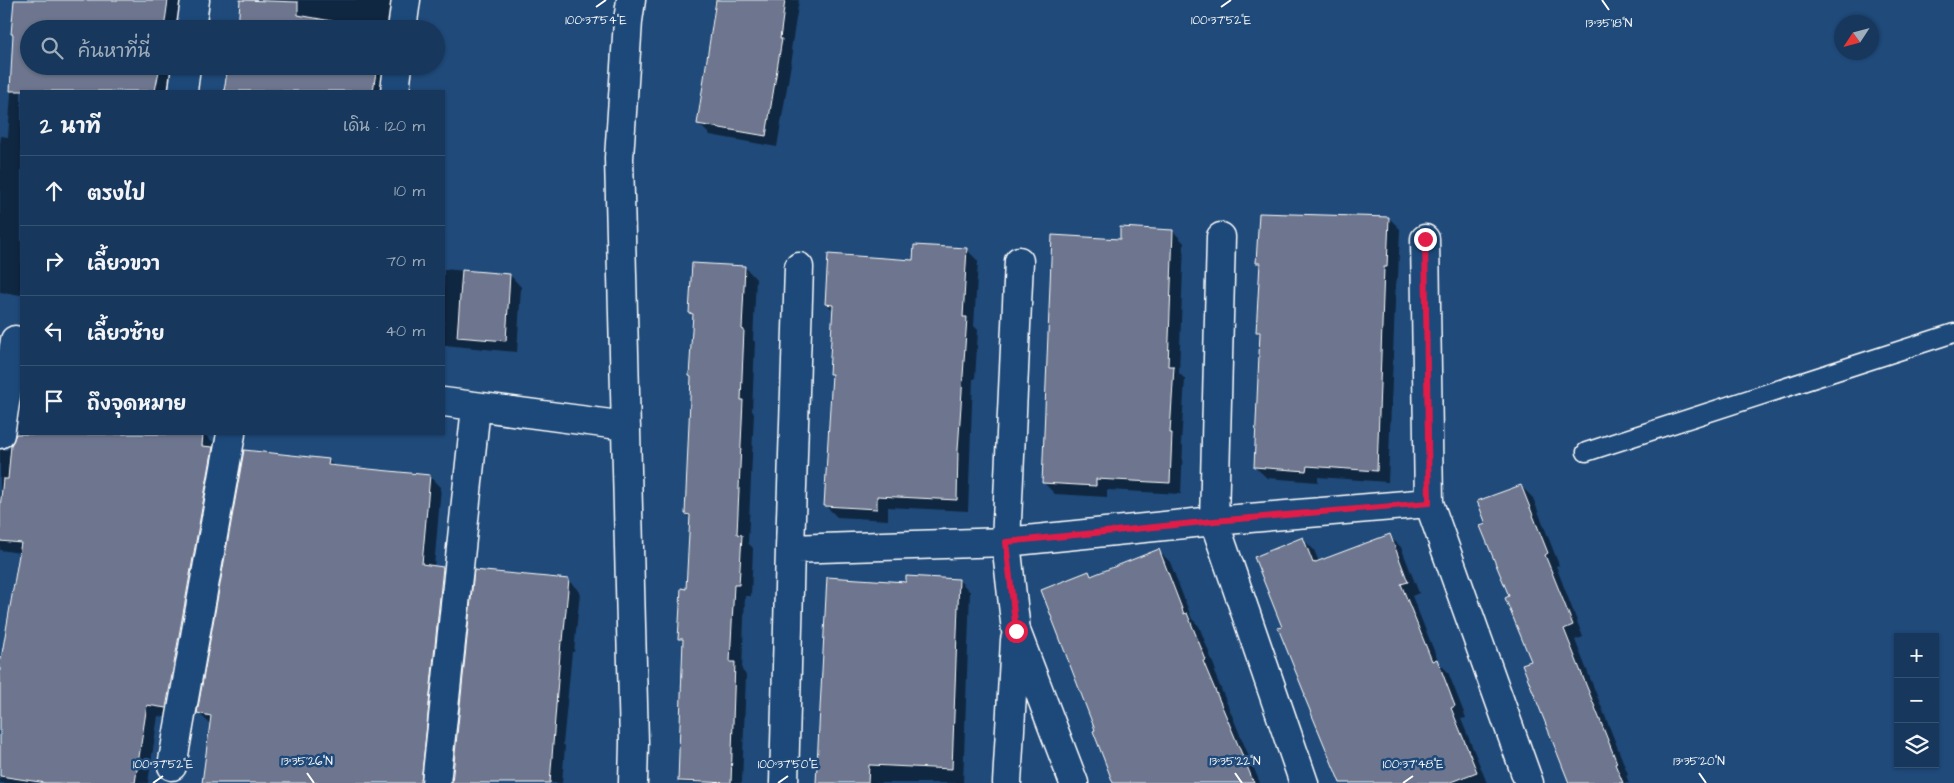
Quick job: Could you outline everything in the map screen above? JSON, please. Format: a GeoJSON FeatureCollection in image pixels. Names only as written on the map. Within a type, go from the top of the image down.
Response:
{"type":"FeatureCollection","features":[{"type":"Feature","properties":{"kind":"street"},"geometry":{"type":"LineString","coordinates":[[192,20],[195,0]]}},
{"type":"Feature","properties":{"kind":"street"},"geometry":{"type":"LineString","coordinates":[[403,20],[406,0]]}},
{"type":"Feature","properties":{"kind":"street"},"geometry":{"type":"LineString","coordinates":[[631,0],[619,158],[634,742],[633,783]]}},
{"type":"Feature","properties":{"kind":"street"},"geometry":{"type":"LineString","coordinates":[[183,90],[185,75]]}},
{"type":"Feature","properties":{"kind":"street"},"geometry":{"type":"LineString","coordinates":[[395,90],[397,75]]}},
{"type":"Feature","properties":{"kind":"street"},"geometry":{"type":"LineString","coordinates":[[1221,237],[1214,521],[1304,783]]}},
{"type":"Feature","properties":{"kind":"street"},"geometry":{"type":"LineString","coordinates":[[1425,239],[1429,503],[1529,783]]}},
{"type":"Feature","properties":{"kind":"street"},"geometry":{"type":"LineString","coordinates":[[1007,783],[1016,631],[1006,542],[1019,261]]}},
{"type":"Feature","properties":{"kind":"street"},"geometry":{"type":"LineString","coordinates":[[784,783],[799,267]]}},
{"type":"Feature","properties":{"kind":"street"},"geometry":{"type":"LineString","coordinates":[[0,434],[12,339]]}},
{"type":"Feature","properties":{"kind":"street"},"geometry":{"type":"LineString","coordinates":[[445,402],[626,426]]}},
{"type":"Feature","properties":{"kind":"street"},"geometry":{"type":"LineString","coordinates":[[436,783],[476,407]]}},
{"type":"Feature","properties":{"kind":"street"},"geometry":{"type":"LineString","coordinates":[[172,766],[231,435]]}},
{"type":"Feature","properties":{"kind":"street"},"geometry":{"type":"LineString","coordinates":[[790,549],[1006,542],[1214,521],[1429,503]]}},
{"type":"Feature","properties":{"kind":"street"},"geometry":{"type":"LineString","coordinates":[[1016,631],[1074,783]]}},
{"type":"Feature","properties":{"kind":"lane"},"geometry":{"type":"LineString","coordinates":[[1586,452],[1954,333]]}},
{"type":"Feature","properties":{"kind":"building"},"geometry":{"type":"Polygon","coordinates":[[[14,0],[168,0],[165,20],[20,20],[20,75],[158,75],[155,90],[10,91],[13,34],[11,34],[14,0]]]}},
{"type":"Feature","properties":{"kind":"building"},"geometry":{"type":"Polygon","coordinates":[[[240,0],[298,2],[298,15],[326,20],[239,20],[240,0]]]}},
{"type":"Feature","properties":{"kind":"building"},"geometry":{"type":"Polygon","coordinates":[[[716,0],[785,0],[780,39],[782,39],[766,136],[697,124],[716,0]]]}},
{"type":"Feature","properties":{"kind":"building"},"geometry":{"type":"Polygon","coordinates":[[[227,75],[376,75],[373,90],[224,90],[227,75]]]}},
{"type":"Feature","properties":{"kind":"building"},"geometry":{"type":"Polygon","coordinates":[[[1259,213],[1389,217],[1387,267],[1384,267],[1377,471],[1307,466],[1306,471],[1254,467],[1260,332],[1256,332],[1260,263],[1256,263],[1259,213]]]}},
{"type":"Feature","properties":{"kind":"building"},"geometry":{"type":"Polygon","coordinates":[[[1120,227],[1173,230],[1168,366],[1174,366],[1170,433],[1172,433],[1170,483],[1096,479],[1096,486],[1042,483],[1052,235],[1120,239],[1120,227]]]}},
{"type":"Feature","properties":{"kind":"building"},"geometry":{"type":"Polygon","coordinates":[[[914,245],[967,248],[963,317],[967,317],[958,450],[957,500],[877,496],[877,509],[824,506],[832,374],[829,374],[833,305],[825,304],[828,254],[913,260],[914,245]]]}},
{"type":"Feature","properties":{"kind":"building"},"geometry":{"type":"Polygon","coordinates":[[[692,263],[745,266],[742,329],[744,330],[741,400],[743,400],[737,534],[742,535],[739,585],[734,585],[730,662],[735,662],[731,783],[678,781],[683,639],[678,639],[681,588],[686,589],[690,515],[685,514],[691,377],[689,376],[693,314],[689,313],[692,263]]]}},
{"type":"Feature","properties":{"kind":"building"},"geometry":{"type":"Polygon","coordinates":[[[462,270],[510,274],[506,341],[457,337],[462,270]]]}},
{"type":"Feature","properties":{"kind":"building"},"geometry":{"type":"Polygon","coordinates":[[[16,434],[203,435],[202,446],[213,447],[166,708],[147,705],[135,783],[46,783],[0,776],[0,665],[21,543],[0,541],[0,508],[3,479],[8,479],[11,445],[16,434]]]}},
{"type":"Feature","properties":{"kind":"building"},"geometry":{"type":"Polygon","coordinates":[[[244,450],[329,459],[328,465],[430,475],[422,564],[443,567],[421,783],[202,783],[211,716],[197,713],[244,450]]]}},
{"type":"Feature","properties":{"kind":"building"},"geometry":{"type":"Polygon","coordinates":[[[1521,485],[1548,553],[1545,555],[1573,625],[1564,629],[1617,763],[1615,764],[1623,783],[1569,783],[1522,664],[1531,661],[1505,598],[1509,596],[1480,526],[1486,524],[1477,501],[1521,485]]]}},
{"type":"Feature","properties":{"kind":"building"},"geometry":{"type":"Polygon","coordinates":[[[1390,534],[1408,582],[1401,584],[1432,661],[1437,659],[1455,706],[1451,708],[1477,772],[1448,783],[1340,783],[1278,628],[1282,627],[1254,557],[1303,537],[1313,563],[1390,534]]]}},
{"type":"Feature","properties":{"kind":"building"},"geometry":{"type":"Polygon","coordinates":[[[1159,549],[1184,614],[1187,613],[1206,660],[1203,661],[1254,783],[1113,783],[1093,731],[1095,730],[1041,590],[1089,571],[1091,576],[1159,549]]]}},
{"type":"Feature","properties":{"kind":"building"},"geometry":{"type":"Polygon","coordinates":[[[474,570],[569,579],[563,641],[561,641],[550,783],[452,783],[474,570]]]}},
{"type":"Feature","properties":{"kind":"building"},"geometry":{"type":"Polygon","coordinates":[[[906,576],[959,579],[952,769],[869,765],[868,783],[816,783],[827,577],[906,582],[906,576]]]}},
{"type":"Feature","properties":{"kind":"route"},"geometry":{"type":"LineString","coordinates":[[1016,631],[1006,542],[1214,521],[1429,503],[1425,239]]}}]}
